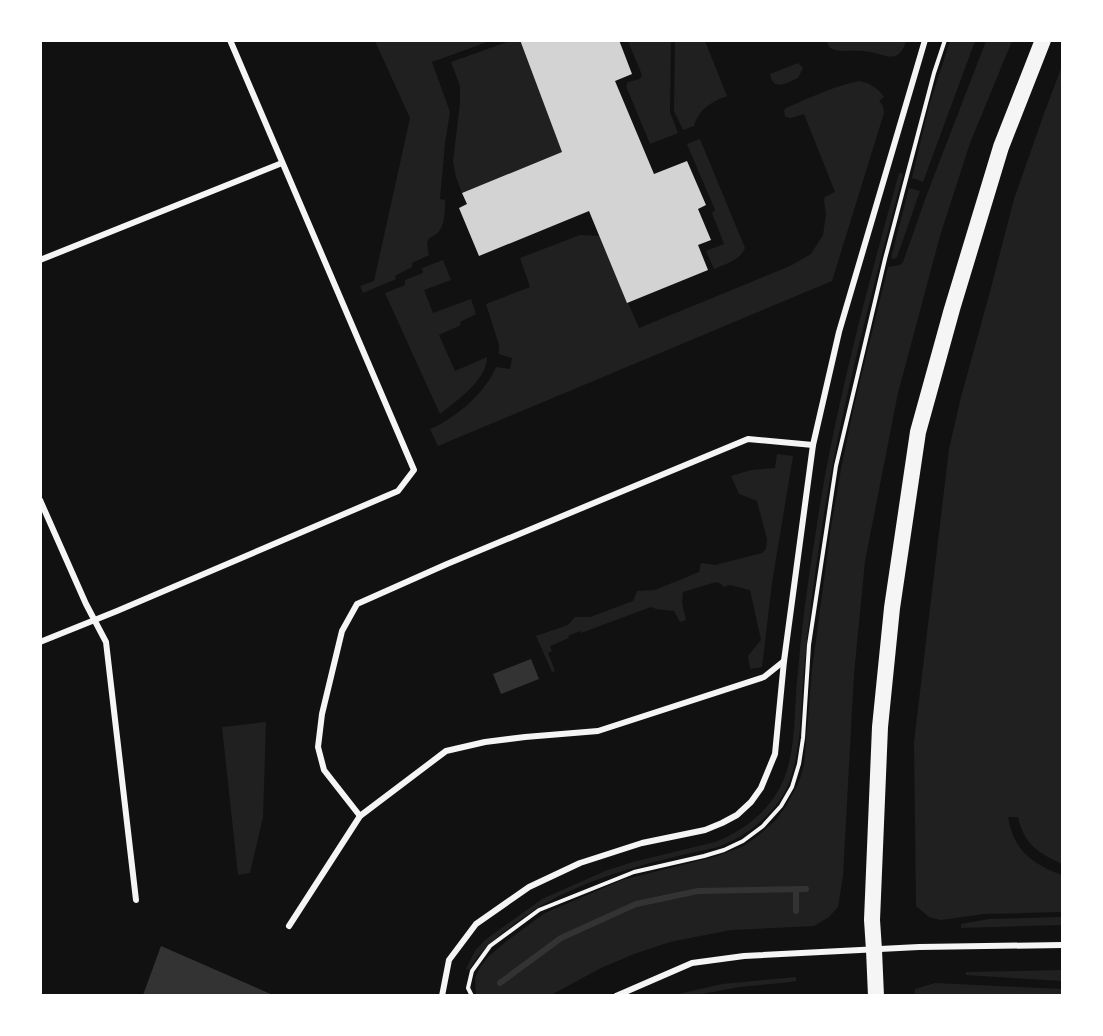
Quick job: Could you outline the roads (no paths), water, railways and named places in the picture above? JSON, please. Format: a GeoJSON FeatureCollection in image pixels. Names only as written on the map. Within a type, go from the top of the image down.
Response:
{"type":"FeatureCollection","features":[{"type":"Feature","properties":{"kind":"highway"},"geometry":{"type":"LineString","coordinates":[[876,996],[872,920],[880,727],[892,609],[918,432],[1001,147],[1043,40]]}},
{"type":"Feature","properties":{"kind":"street"},"geometry":{"type":"LineString","coordinates":[[40,642],[398,490],[414,470],[230,40]]}},
{"type":"Feature","properties":{"kind":"street"},"geometry":{"type":"LineString","coordinates":[[442,996],[449,960],[476,924],[529,887],[580,863],[642,843],[705,830],[722,823],[737,815],[751,802],[761,788],[775,754],[784,661],[813,445],[839,333],[925,40]]}},
{"type":"Feature","properties":{"kind":"street"},"geometry":{"type":"LineString","coordinates":[[40,260],[282,163]]}},
{"type":"Feature","properties":{"kind":"street"},"geometry":{"type":"LineString","coordinates":[[360,816],[324,770],[318,747],[322,714],[342,631],[357,604],[447,564],[748,439],[813,445]]}},
{"type":"Feature","properties":{"kind":"street"},"geometry":{"type":"LineString","coordinates":[[40,500],[106,642],[136,900]]}},
{"type":"Feature","properties":{"kind":"street"},"geometry":{"type":"LineString","coordinates":[[289,926],[360,816],[446,751],[515,738],[598,731],[764,676],[784,661]]}},
{"type":"Feature","properties":{"kind":"street"},"geometry":{"type":"LineString","coordinates":[[616,996],[692,963],[744,956],[919,946],[1062,945]]}},
{"type":"Feature","properties":{"kind":"waterway"},"geometry":{"type":"LineString","coordinates":[[500,983],[561,938],[636,904],[698,891],[806,889]]}},
{"type":"Feature","properties":{"kind":"waterway"},"geometry":{"type":"LineString","coordinates":[[796,890],[796,911]]}}]}
